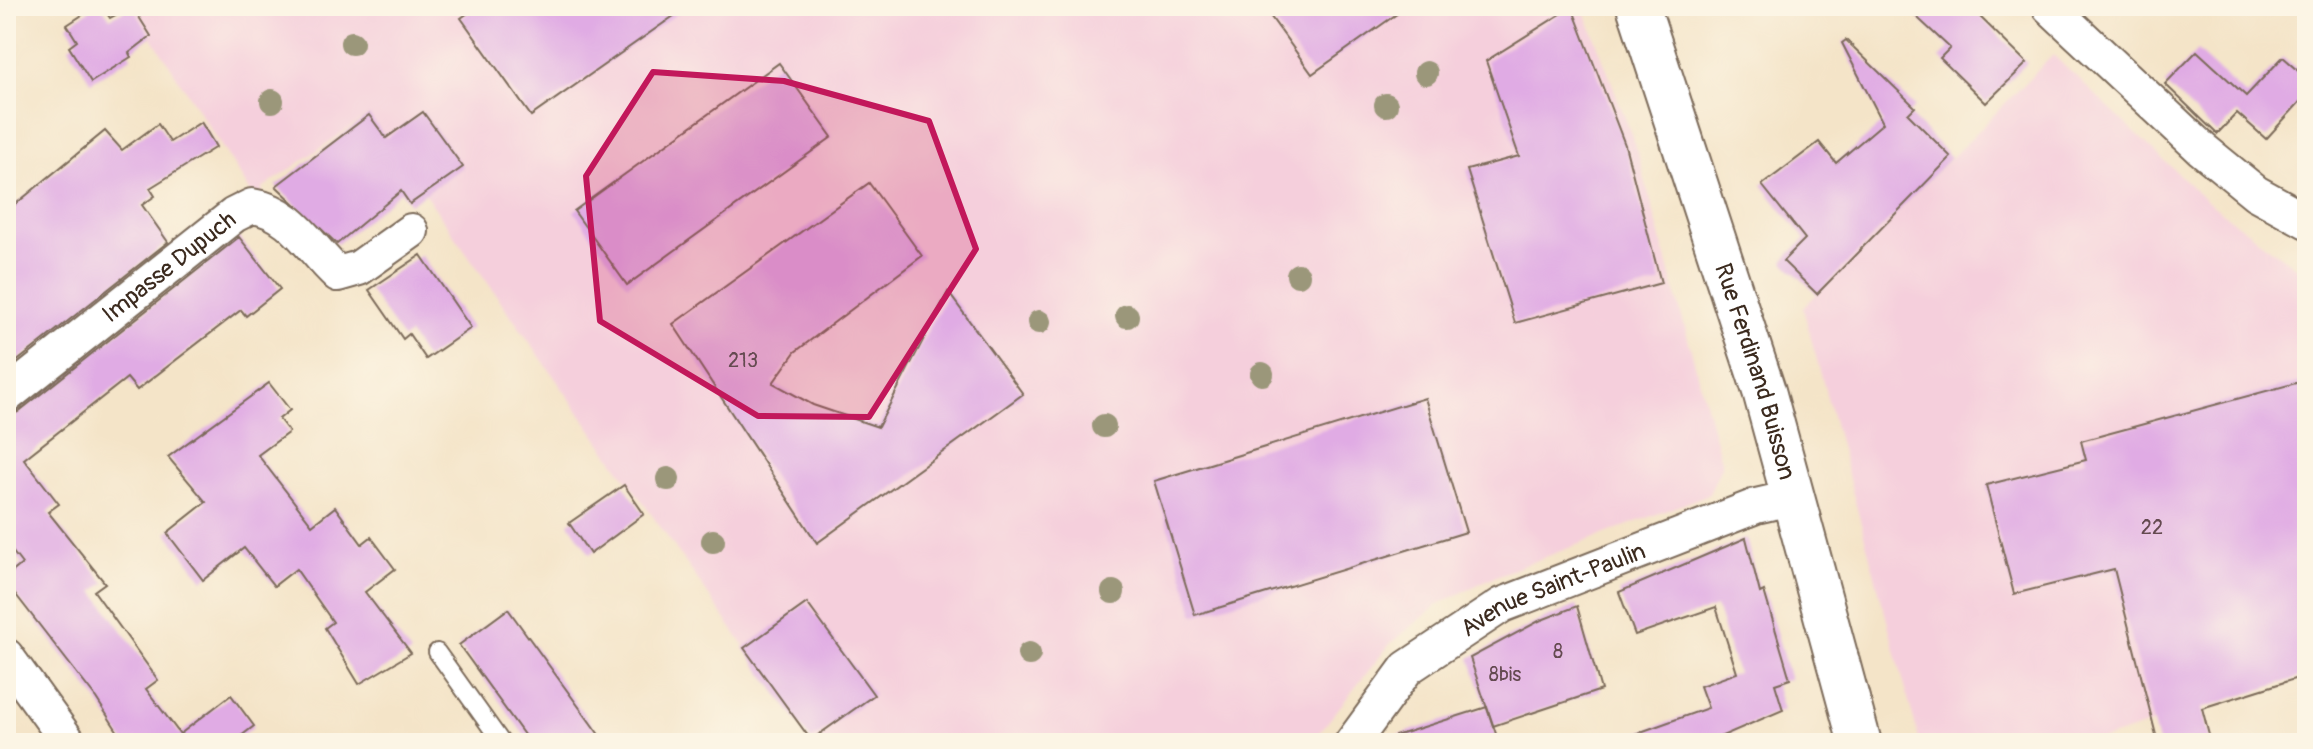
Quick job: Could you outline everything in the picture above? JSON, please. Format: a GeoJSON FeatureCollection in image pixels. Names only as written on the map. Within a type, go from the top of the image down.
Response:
{"type":"FeatureCollection","features":[{"type":"Feature","properties":{"kind":"street","name":"Rue Ferdinand Buisson"},"geometry":{"type":"LineString","coordinates":[[1638,6],[1795,497],[1860,743]]}},
{"type":"Feature","properties":{"kind":"street"},"geometry":{"type":"LineString","coordinates":[[2049,6],[2202,149],[2256,193],[2307,221]]}},
{"type":"Feature","properties":{"kind":"street","name":"Impasse Dupuch"},"geometry":{"type":"LineString","coordinates":[[6,396],[234,215],[252,206],[280,214],[291,221],[338,274],[359,268],[411,231]]}},
{"type":"Feature","properties":{"kind":"street","name":"Avenue Saint-Paulin"},"geometry":{"type":"LineString","coordinates":[[1352,743],[1407,668],[1502,605],[1756,506],[1795,497]]}},
{"type":"Feature","properties":{"kind":"street"},"geometry":{"type":"LineString","coordinates":[[6,656],[69,743]]}},
{"type":"Feature","properties":{"kind":"lane"},"geometry":{"type":"LineString","coordinates":[[437,652],[502,743]]}},
{"type":"Feature","properties":{"kind":"highlighted area"},"geometry":{"type":"Polygon","coordinates":[[[653,72],[784,81],[929,121],[976,249],[869,417],[758,416],[600,321],[586,176],[653,72]]]}},
{"type":"Feature","properties":{"kind":"shaded area"},"geometry":{"type":"Polygon","coordinates":[[[132,6],[1583,6],[1636,147],[1722,464],[1709,494],[1491,578],[1439,604],[1390,644],[1311,743],[813,743],[425,194],[463,167],[423,112],[386,138],[368,115],[262,189],[263,193],[255,199],[132,6]]]}},
{"type":"Feature","properties":{"kind":"shaded area"},"geometry":{"type":"Polygon","coordinates":[[[2053,55],[2208,202],[2307,276],[2307,675],[2091,743],[1920,743],[1803,308],[2053,55]]]}},
{"type":"Feature","properties":{"kind":"building"},"geometry":{"type":"Polygon","coordinates":[[[96,6],[102,6],[110,18],[132,6],[151,36],[129,53],[131,57],[91,82],[69,47],[77,41],[67,25],[96,6]]]}},
{"type":"Feature","properties":{"kind":"building"},"geometry":{"type":"Polygon","coordinates":[[[478,6],[688,6],[531,116],[461,18],[478,6]]]}},
{"type":"Feature","properties":{"kind":"building"},"geometry":{"type":"Polygon","coordinates":[[[1263,6],[1408,6],[1312,74],[1263,6]]]}},
{"type":"Feature","properties":{"kind":"building"},"geometry":{"type":"Polygon","coordinates":[[[1905,6],[1969,6],[2027,63],[1986,103],[1940,58],[1950,48],[1905,6]]]}},
{"type":"Feature","properties":{"kind":"building"},"geometry":{"type":"Polygon","coordinates":[[[1572,7],[1625,145],[1661,283],[1515,323],[1467,170],[1519,156],[1486,61],[1572,7]]]}},
{"type":"Feature","properties":{"kind":"building"},"geometry":{"type":"Polygon","coordinates":[[[1846,40],[1915,107],[1908,114],[1951,157],[1817,294],[1783,261],[1805,239],[1762,185],[1819,142],[1836,163],[1883,123],[1842,43],[1846,40]]]}},
{"type":"Feature","properties":{"kind":"building"},"geometry":{"type":"Polygon","coordinates":[[[2197,51],[2246,96],[2283,57],[2307,78],[2307,94],[2266,139],[2237,113],[2217,134],[2165,84],[2197,51]]]}},
{"type":"Feature","properties":{"kind":"building"},"geometry":{"type":"Polygon","coordinates":[[[779,63],[832,137],[627,285],[574,211],[779,63]]]}},
{"type":"Feature","properties":{"kind":"building"},"geometry":{"type":"Polygon","coordinates":[[[423,112],[463,167],[410,204],[401,191],[337,244],[276,186],[369,115],[386,138],[423,112]]]}},
{"type":"Feature","properties":{"kind":"building"},"geometry":{"type":"Polygon","coordinates":[[[201,122],[216,147],[150,188],[155,196],[142,205],[168,242],[6,370],[6,212],[105,131],[122,150],[158,124],[170,142],[201,122]]]}},
{"type":"Feature","properties":{"kind":"building"},"geometry":{"type":"Polygon","coordinates":[[[869,183],[922,256],[795,352],[773,383],[813,405],[878,427],[948,292],[1023,394],[817,543],[673,324],[869,183]]]}},
{"type":"Feature","properties":{"kind":"building"},"geometry":{"type":"Polygon","coordinates":[[[239,237],[280,289],[246,316],[241,310],[137,390],[127,378],[24,459],[59,504],[48,512],[105,583],[94,591],[158,680],[146,689],[180,734],[231,695],[254,726],[232,743],[125,743],[96,698],[6,582],[6,577],[22,564],[6,543],[6,416],[18,412],[239,237]]]}},
{"type":"Feature","properties":{"kind":"building"},"geometry":{"type":"Polygon","coordinates":[[[421,255],[471,328],[426,359],[409,334],[403,339],[369,290],[421,255]]]}},
{"type":"Feature","properties":{"kind":"building"},"geometry":{"type":"Polygon","coordinates":[[[2307,380],[2307,675],[2202,708],[2211,743],[2158,743],[2114,569],[2014,594],[1986,485],[2086,460],[2081,441],[2307,380]]]}},
{"type":"Feature","properties":{"kind":"building"},"geometry":{"type":"Polygon","coordinates":[[[269,383],[290,410],[279,419],[289,432],[258,455],[312,525],[335,507],[362,544],[371,537],[395,569],[365,592],[411,653],[359,684],[325,628],[333,622],[296,569],[274,586],[244,548],[203,580],[167,533],[206,502],[168,457],[269,383]]]}},
{"type":"Feature","properties":{"kind":"building"},"geometry":{"type":"Polygon","coordinates":[[[1425,398],[1466,532],[1195,615],[1154,481],[1425,398]]]}},
{"type":"Feature","properties":{"kind":"building"},"geometry":{"type":"Polygon","coordinates":[[[624,485],[644,514],[590,554],[569,523],[624,485]]]}},
{"type":"Feature","properties":{"kind":"building"},"geometry":{"type":"Polygon","coordinates":[[[1746,538],[1760,593],[1764,591],[1790,679],[1775,684],[1783,710],[1706,743],[1622,743],[1621,739],[1708,708],[1700,686],[1737,673],[1716,607],[1635,635],[1619,592],[1746,538]]]}},
{"type":"Feature","properties":{"kind":"building"},"geometry":{"type":"Polygon","coordinates":[[[807,603],[874,695],[811,740],[744,648],[807,603]]]}},
{"type":"Feature","properties":{"kind":"building"},"geometry":{"type":"Polygon","coordinates":[[[1577,606],[1601,690],[1493,726],[1470,658],[1539,621],[1577,606]]]}},
{"type":"Feature","properties":{"kind":"building"},"geometry":{"type":"Polygon","coordinates":[[[508,609],[605,743],[530,743],[459,645],[508,609]]]}},
{"type":"Feature","properties":{"kind":"building"},"geometry":{"type":"Polygon","coordinates":[[[1487,707],[1499,743],[1396,743],[1395,736],[1487,707]]]}}]}
